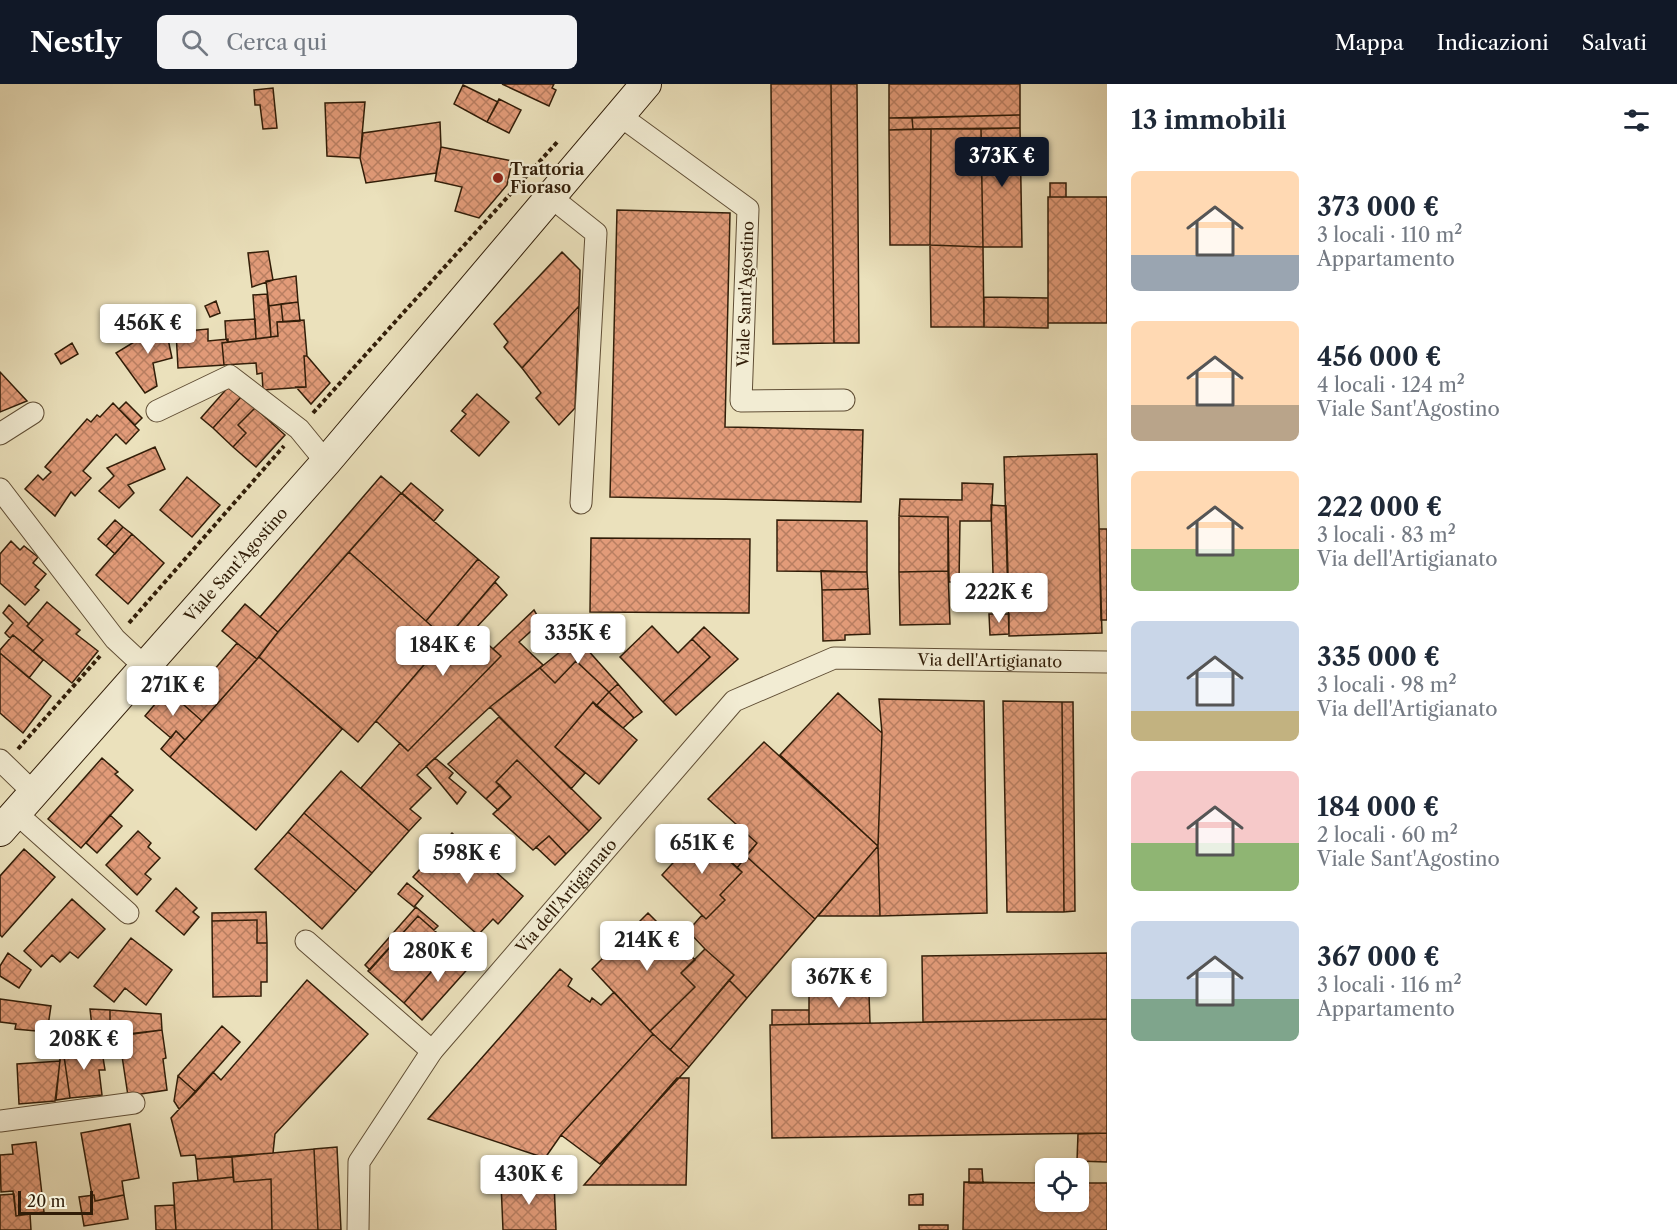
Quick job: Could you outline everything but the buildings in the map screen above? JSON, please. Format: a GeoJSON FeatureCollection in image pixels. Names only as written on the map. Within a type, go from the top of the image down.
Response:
{"type":"FeatureCollection","features":[{"type":"Feature","properties":{"kind":"main road","name":"Viale Sant'Agostino"},"geometry":{"type":"LineString","coordinates":[[16,812],[326,462],[552,198],[646,84]]}},
{"type":"Feature","properties":{"kind":"street","name":"Viale Sant'Agostino"},"geometry":{"type":"LineString","coordinates":[[619,115],[748,209],[741,401],[844,400]]}},
{"type":"Feature","properties":{"kind":"street"},"geometry":{"type":"LineString","coordinates":[[552,198],[596,233],[581,503]]}},
{"type":"Feature","properties":{"kind":"street"},"geometry":{"type":"LineString","coordinates":[[157,411],[230,376],[298,429],[326,462]]}},
{"type":"Feature","properties":{"kind":"street"},"geometry":{"type":"LineString","coordinates":[[0,434],[33,413]]}},
{"type":"Feature","properties":{"kind":"street"},"geometry":{"type":"LineString","coordinates":[[0,489],[115,639],[145,667]]}},
{"type":"Feature","properties":{"kind":"street","name":"Via dell'Artigianato"},"geometry":{"type":"LineString","coordinates":[[358,1230],[359,1162],[432,1051],[734,701],[834,658],[1107,662]]}},
{"type":"Feature","properties":{"kind":"street"},"geometry":{"type":"LineString","coordinates":[[0,760],[16,812],[129,913]]}},
{"type":"Feature","properties":{"kind":"street"},"geometry":{"type":"LineString","coordinates":[[306,941],[432,1051]]}},
{"type":"Feature","properties":{"kind":"street"},"geometry":{"type":"LineString","coordinates":[[0,1121],[134,1103]]}},
{"type":"Feature","properties":{"kind":"place","name":"Trattoria Fioraso"},"geometry":{"type":"Point","coordinates":[498,178]}}]}
